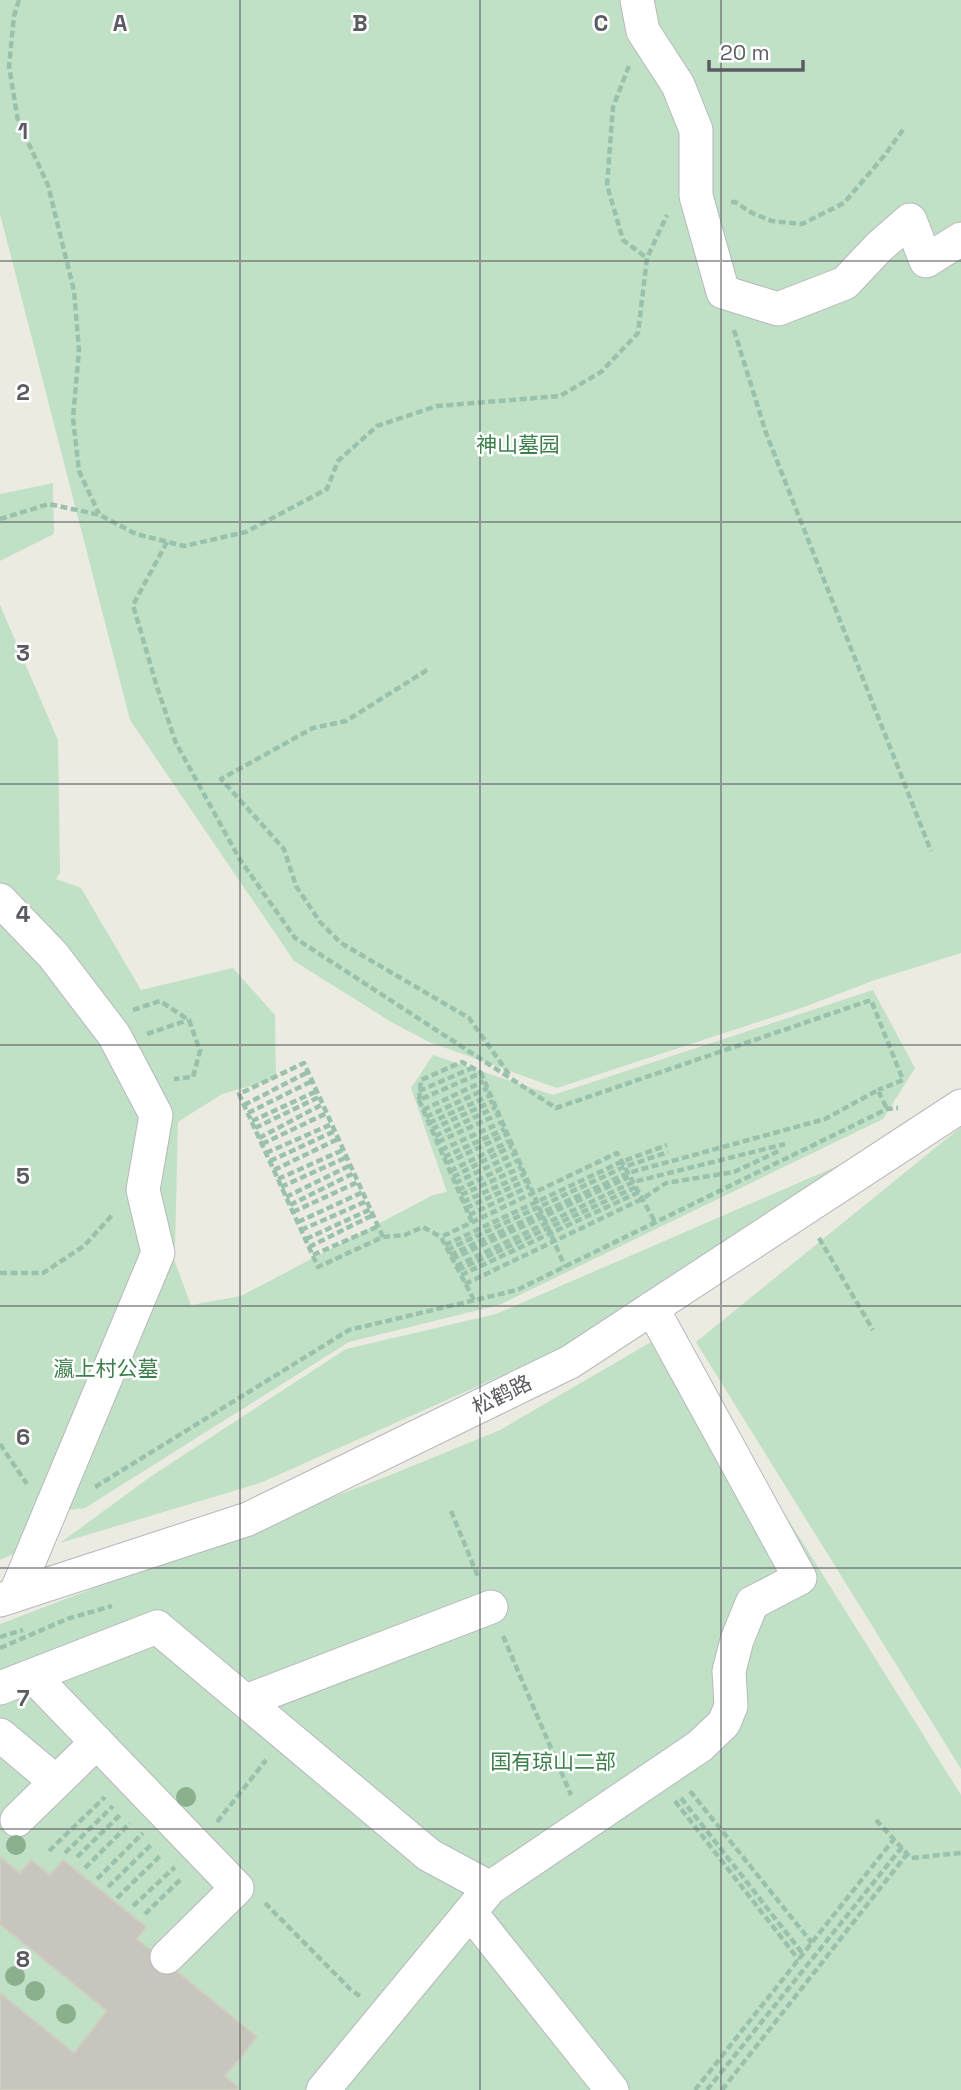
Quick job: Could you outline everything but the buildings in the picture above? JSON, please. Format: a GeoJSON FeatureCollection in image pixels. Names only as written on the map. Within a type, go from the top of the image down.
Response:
{"type":"FeatureCollection","features":[{"type":"Feature","properties":{"kind":"street"},"geometry":{"type":"LineString","coordinates":[[640,15],[678,85],[696,130],[682,204],[723,292],[778,309],[845,283],[879,247],[910,220],[926,261],[961,239]]}},
{"type":"Feature","properties":{"kind":"street"},"geometry":{"type":"LineString","coordinates":[[0,900],[54,955],[116,1040],[156,1115],[143,1191],[158,1253],[48,1516],[8,1597]]}},
{"type":"Feature","properties":{"kind":"street","name":"松鹤路"},"geometry":{"type":"LineString","coordinates":[[8,1597],[248,1519],[570,1362],[961,1107]]}},
{"type":"Feature","properties":{"kind":"street"},"geometry":{"type":"LineString","coordinates":[[323,2090],[480,1900],[583,1825],[700,1746],[724,1723],[731,1706],[729,1671],[737,1640],[752,1603],[800,1577],[652,1308]]}},
{"type":"Feature","properties":{"kind":"street"},"geometry":{"type":"LineString","coordinates":[[246,1701],[491,1607]]}},
{"type":"Feature","properties":{"kind":"street"},"geometry":{"type":"LineString","coordinates":[[0,1688],[157,1627],[480,1900],[612,2090]]}},
{"type":"Feature","properties":{"kind":"street"},"geometry":{"type":"LineString","coordinates":[[33,1676],[237,1888],[167,1957]]}},
{"type":"Feature","properties":{"kind":"street"},"geometry":{"type":"LineString","coordinates":[[0,1735],[56,1782]]}},
{"type":"Feature","properties":{"kind":"street"},"geometry":{"type":"LineString","coordinates":[[17,1820],[97,1742]]}},
{"type":"Feature","properties":{"kind":"path"},"geometry":{"type":"LineString","coordinates":[[19,0],[14,16],[9,65],[18,121],[48,185],[74,291],[79,350],[73,418],[79,471],[100,515]]}},
{"type":"Feature","properties":{"kind":"path"},"geometry":{"type":"LineString","coordinates":[[640,15],[613,107],[607,185],[623,240],[647,258]]}},
{"type":"Feature","properties":{"kind":"path"},"geometry":{"type":"LineString","coordinates":[[0,519],[49,504],[100,515],[136,534],[184,546],[246,532],[327,489],[338,461],[377,426],[437,405],[561,396],[601,372],[638,333],[647,258],[682,204],[735,202],[751,213],[772,221],[802,224],[844,203],[905,127]]}},
{"type":"Feature","properties":{"kind":"path"},"geometry":{"type":"LineString","coordinates":[[723,292],[766,433],[931,851]]}},
{"type":"Feature","properties":{"kind":"path"},"geometry":{"type":"LineString","coordinates":[[167,542],[133,605],[157,687],[176,743],[239,858],[295,938],[555,1108],[871,1000],[903,1080],[878,1090],[825,1119],[540,1210],[449,1252]]}},
{"type":"Feature","properties":{"kind":"path"},"geometry":{"type":"LineString","coordinates":[[427,670],[346,720],[313,728],[222,779],[284,849],[296,886],[320,922],[341,943],[469,1018],[514,1081]]}},
{"type":"Feature","properties":{"kind":"path"},"geometry":{"type":"LineString","coordinates":[[139,1083],[193,1077],[201,1051],[189,1020],[160,1001],[118,1015],[116,1040],[189,1020]]}},
{"type":"Feature","properties":{"kind":"path"},"geometry":{"type":"LineString","coordinates":[[472,1222],[419,1100],[421,1080],[462,1062],[481,1073],[565,1266]]}},
{"type":"Feature","properties":{"kind":"path"},"geometry":{"type":"LineString","coordinates":[[383,1237],[304,1063],[239,1094],[318,1267],[383,1237],[405,1236],[423,1227],[441,1237],[474,1300]]}},
{"type":"Feature","properties":{"kind":"path"},"geometry":{"type":"LineString","coordinates":[[419,1091],[472,1068]]}},
{"type":"Feature","properties":{"kind":"path"},"geometry":{"type":"LineString","coordinates":[[244,1105],[308,1072]]}},
{"type":"Feature","properties":{"kind":"path"},"geometry":{"type":"LineString","coordinates":[[419,1100],[481,1073]]}},
{"type":"Feature","properties":{"kind":"path"},"geometry":{"type":"LineString","coordinates":[[248,1113],[312,1081]]}},
{"type":"Feature","properties":{"kind":"path"},"geometry":{"type":"LineString","coordinates":[[423,1110],[484,1081]]}},
{"type":"Feature","properties":{"kind":"path"},"geometry":{"type":"LineString","coordinates":[[426,1116],[488,1088]]}},
{"type":"Feature","properties":{"kind":"path"},"geometry":{"type":"LineString","coordinates":[[878,1090],[887,1109]]}},
{"type":"Feature","properties":{"kind":"path"},"geometry":{"type":"LineString","coordinates":[[252,1121],[317,1091]]}},
{"type":"Feature","properties":{"kind":"path"},"geometry":{"type":"LineString","coordinates":[[255,1128],[319,1097]]}},
{"type":"Feature","properties":{"kind":"path"},"geometry":{"type":"LineString","coordinates":[[429,1123],[492,1098]]}},
{"type":"Feature","properties":{"kind":"path"},"geometry":{"type":"LineString","coordinates":[[432,1129],[492,1098]]}},
{"type":"Feature","properties":{"kind":"path"},"geometry":{"type":"LineString","coordinates":[[259,1138],[323,1104]]}},
{"type":"Feature","properties":{"kind":"path"},"geometry":{"type":"LineString","coordinates":[[435,1136],[496,1107]]}},
{"type":"Feature","properties":{"kind":"path"},"geometry":{"type":"LineString","coordinates":[[95,1487],[349,1330],[517,1290],[887,1109],[899,1108]]}},
{"type":"Feature","properties":{"kind":"path"},"geometry":{"type":"LineString","coordinates":[[262,1144],[327,1113]]}},
{"type":"Feature","properties":{"kind":"path"},"geometry":{"type":"LineString","coordinates":[[438,1142],[499,1114]]}},
{"type":"Feature","properties":{"kind":"path"},"geometry":{"type":"LineString","coordinates":[[441,1150],[502,1122]]}},
{"type":"Feature","properties":{"kind":"path"},"geometry":{"type":"LineString","coordinates":[[266,1153],[332,1124]]}},
{"type":"Feature","properties":{"kind":"path"},"geometry":{"type":"LineString","coordinates":[[270,1161],[335,1131]]}},
{"type":"Feature","properties":{"kind":"path"},"geometry":{"type":"LineString","coordinates":[[444,1157],[506,1131]]}},
{"type":"Feature","properties":{"kind":"path"},"geometry":{"type":"LineString","coordinates":[[447,1163],[506,1131]]}},
{"type":"Feature","properties":{"kind":"path"},"geometry":{"type":"LineString","coordinates":[[274,1170],[338,1139]]}},
{"type":"Feature","properties":{"kind":"path"},"geometry":{"type":"LineString","coordinates":[[450,1171],[511,1144]]}},
{"type":"Feature","properties":{"kind":"path"},"geometry":{"type":"LineString","coordinates":[[454,1180],[511,1144]]}},
{"type":"Feature","properties":{"kind":"path"},"geometry":{"type":"LineString","coordinates":[[458,1271],[548,1228],[633,1182],[785,1144]]}},
{"type":"Feature","properties":{"kind":"path"},"geometry":{"type":"LineString","coordinates":[[449,1252],[540,1210],[623,1164],[667,1145]]}},
{"type":"Feature","properties":{"kind":"path"},"geometry":{"type":"LineString","coordinates":[[278,1179],[343,1150]]}},
{"type":"Feature","properties":{"kind":"path"},"geometry":{"type":"LineString","coordinates":[[465,1283],[642,1199],[666,1183],[734,1172],[781,1150]]}},
{"type":"Feature","properties":{"kind":"path"},"geometry":{"type":"LineString","coordinates":[[623,1164],[668,1152]]}},
{"type":"Feature","properties":{"kind":"path"},"geometry":{"type":"LineString","coordinates":[[454,1180],[516,1153]]}},
{"type":"Feature","properties":{"kind":"path"},"geometry":{"type":"LineString","coordinates":[[441,1237],[617,1153],[655,1222]]}},
{"type":"Feature","properties":{"kind":"path"},"geometry":{"type":"LineString","coordinates":[[281,1186],[346,1157]]}},
{"type":"Feature","properties":{"kind":"path"},"geometry":{"type":"LineString","coordinates":[[459,1192],[519,1160]]}},
{"type":"Feature","properties":{"kind":"path"},"geometry":{"type":"LineString","coordinates":[[286,1197],[351,1165]]}},
{"type":"Feature","properties":{"kind":"path"},"geometry":{"type":"LineString","coordinates":[[459,1192],[522,1167]]}},
{"type":"Feature","properties":{"kind":"path"},"geometry":{"type":"LineString","coordinates":[[290,1205],[354,1173]]}},
{"type":"Feature","properties":{"kind":"path"},"geometry":{"type":"LineString","coordinates":[[464,1202],[526,1177]]}},
{"type":"Feature","properties":{"kind":"path"},"geometry":{"type":"LineString","coordinates":[[466,1208],[526,1177]]}},
{"type":"Feature","properties":{"kind":"path"},"geometry":{"type":"LineString","coordinates":[[293,1212],[358,1182]]}},
{"type":"Feature","properties":{"kind":"path"},"geometry":{"type":"LineString","coordinates":[[458,1271],[548,1228],[633,1182]]}},
{"type":"Feature","properties":{"kind":"path"},"geometry":{"type":"LineString","coordinates":[[469,1215],[530,1186]]}},
{"type":"Feature","properties":{"kind":"path"},"geometry":{"type":"LineString","coordinates":[[298,1222],[363,1192]]}},
{"type":"Feature","properties":{"kind":"path"},"geometry":{"type":"LineString","coordinates":[[301,1230],[367,1201]]}},
{"type":"Feature","properties":{"kind":"path"},"geometry":{"type":"LineString","coordinates":[[802,1210],[873,1330]]}},
{"type":"Feature","properties":{"kind":"path"},"geometry":{"type":"LineString","coordinates":[[0,1273],[43,1273],[84,1247],[116,1211]]}},
{"type":"Feature","properties":{"kind":"path"},"geometry":{"type":"LineString","coordinates":[[306,1239],[372,1212]]}},
{"type":"Feature","properties":{"kind":"path"},"geometry":{"type":"LineString","coordinates":[[309,1247],[372,1212]]}},
{"type":"Feature","properties":{"kind":"path"},"geometry":{"type":"LineString","coordinates":[[313,1255],[379,1226]]}},
{"type":"Feature","properties":{"kind":"path"},"geometry":{"type":"LineString","coordinates":[[0,1444],[48,1516]]}},
{"type":"Feature","properties":{"kind":"path"},"geometry":{"type":"LineString","coordinates":[[451,1511],[583,1825]]}},
{"type":"Feature","properties":{"kind":"path"},"geometry":{"type":"LineString","coordinates":[[0,1648],[67,1619],[112,1606]]}},
{"type":"Feature","properties":{"kind":"path"},"geometry":{"type":"LineString","coordinates":[[85,1868],[286,1735]]}},
{"type":"Feature","properties":{"kind":"path"},"geometry":{"type":"LineString","coordinates":[[662,1772],[813,1943]]}},
{"type":"Feature","properties":{"kind":"path"},"geometry":{"type":"LineString","coordinates":[[662,1772],[803,1954]]}},
{"type":"Feature","properties":{"kind":"path"},"geometry":{"type":"LineString","coordinates":[[662,1772],[799,1961]]}},
{"type":"Feature","properties":{"kind":"path"},"geometry":{"type":"LineString","coordinates":[[49,1851],[165,1813]]}},
{"type":"Feature","properties":{"kind":"path"},"geometry":{"type":"LineString","coordinates":[[65,1853],[165,1813]]}},
{"type":"Feature","properties":{"kind":"path"},"geometry":{"type":"LineString","coordinates":[[77,1857],[165,1813]]}},
{"type":"Feature","properties":{"kind":"path"},"geometry":{"type":"LineString","coordinates":[[97,1879],[165,1813]]}},
{"type":"Feature","properties":{"kind":"path"},"geometry":{"type":"LineString","coordinates":[[108,1887],[165,1813]]}},
{"type":"Feature","properties":{"kind":"path"},"geometry":{"type":"LineString","coordinates":[[117,1898],[165,1813]]}},
{"type":"Feature","properties":{"kind":"path"},"geometry":{"type":"LineString","coordinates":[[133,1906],[165,1813]]}},
{"type":"Feature","properties":{"kind":"path"},"geometry":{"type":"LineString","coordinates":[[145,1914],[165,1813]]}},
{"type":"Feature","properties":{"kind":"path"},"geometry":{"type":"LineString","coordinates":[[876,1820],[911,1858],[961,1853]]}},
{"type":"Feature","properties":{"kind":"path"},"geometry":{"type":"LineString","coordinates":[[695,2090],[894,1839]]}},
{"type":"Feature","properties":{"kind":"path"},"geometry":{"type":"LineString","coordinates":[[707,2090],[902,1847]]}},
{"type":"Feature","properties":{"kind":"path"},"geometry":{"type":"LineString","coordinates":[[722,2090],[907,1854]]}},
{"type":"Feature","properties":{"kind":"path"},"geometry":{"type":"LineString","coordinates":[[261,1900],[350,1989],[385,2015]]}},
{"type":"Feature","properties":{"kind":"green space","name":"神山墓园"},"geometry":{"type":"Polygon","coordinates":[[[0,0],[961,0],[961,953],[557,1088],[429,1042],[393,1023],[294,961],[130,720],[0,214],[0,0]]]}},
{"type":"Feature","properties":{"kind":"green space"},"geometry":{"type":"Polygon","coordinates":[[[53,483],[54,534],[0,561],[0,494],[53,483]]]}},
{"type":"Feature","properties":{"kind":"green space","name":"瀛上村公墓"},"geometry":{"type":"Polygon","coordinates":[[[0,605],[58,740],[60,873],[56,879],[81,888],[141,990],[233,968],[275,1015],[276,1079],[222,1094],[178,1122],[175,1248],[172,1254],[191,1305],[241,1296],[433,1195],[447,1192],[411,1088],[433,1055],[553,1095],[873,990],[915,1068],[883,1119],[499,1305],[349,1342],[85,1508],[32,1515],[29,1547],[0,1560],[0,605]]]}},
{"type":"Feature","properties":{"kind":"green space"},"geometry":{"type":"Polygon","coordinates":[[[961,1127],[961,1769],[696,1342],[961,1127]]]}},
{"type":"Feature","properties":{"kind":"green space"},"geometry":{"type":"Polygon","coordinates":[[[849,1161],[566,1347],[260,1483],[60,1543],[150,1477],[346,1349],[496,1314],[849,1161]]]}},
{"type":"Feature","properties":{"kind":"green space","name":"国有琼山二部"},"geometry":{"type":"Polygon","coordinates":[[[670,1331],[961,1795],[961,2090],[0,2090],[0,1624],[388,1476],[500,1430],[670,1331]]]}}]}
